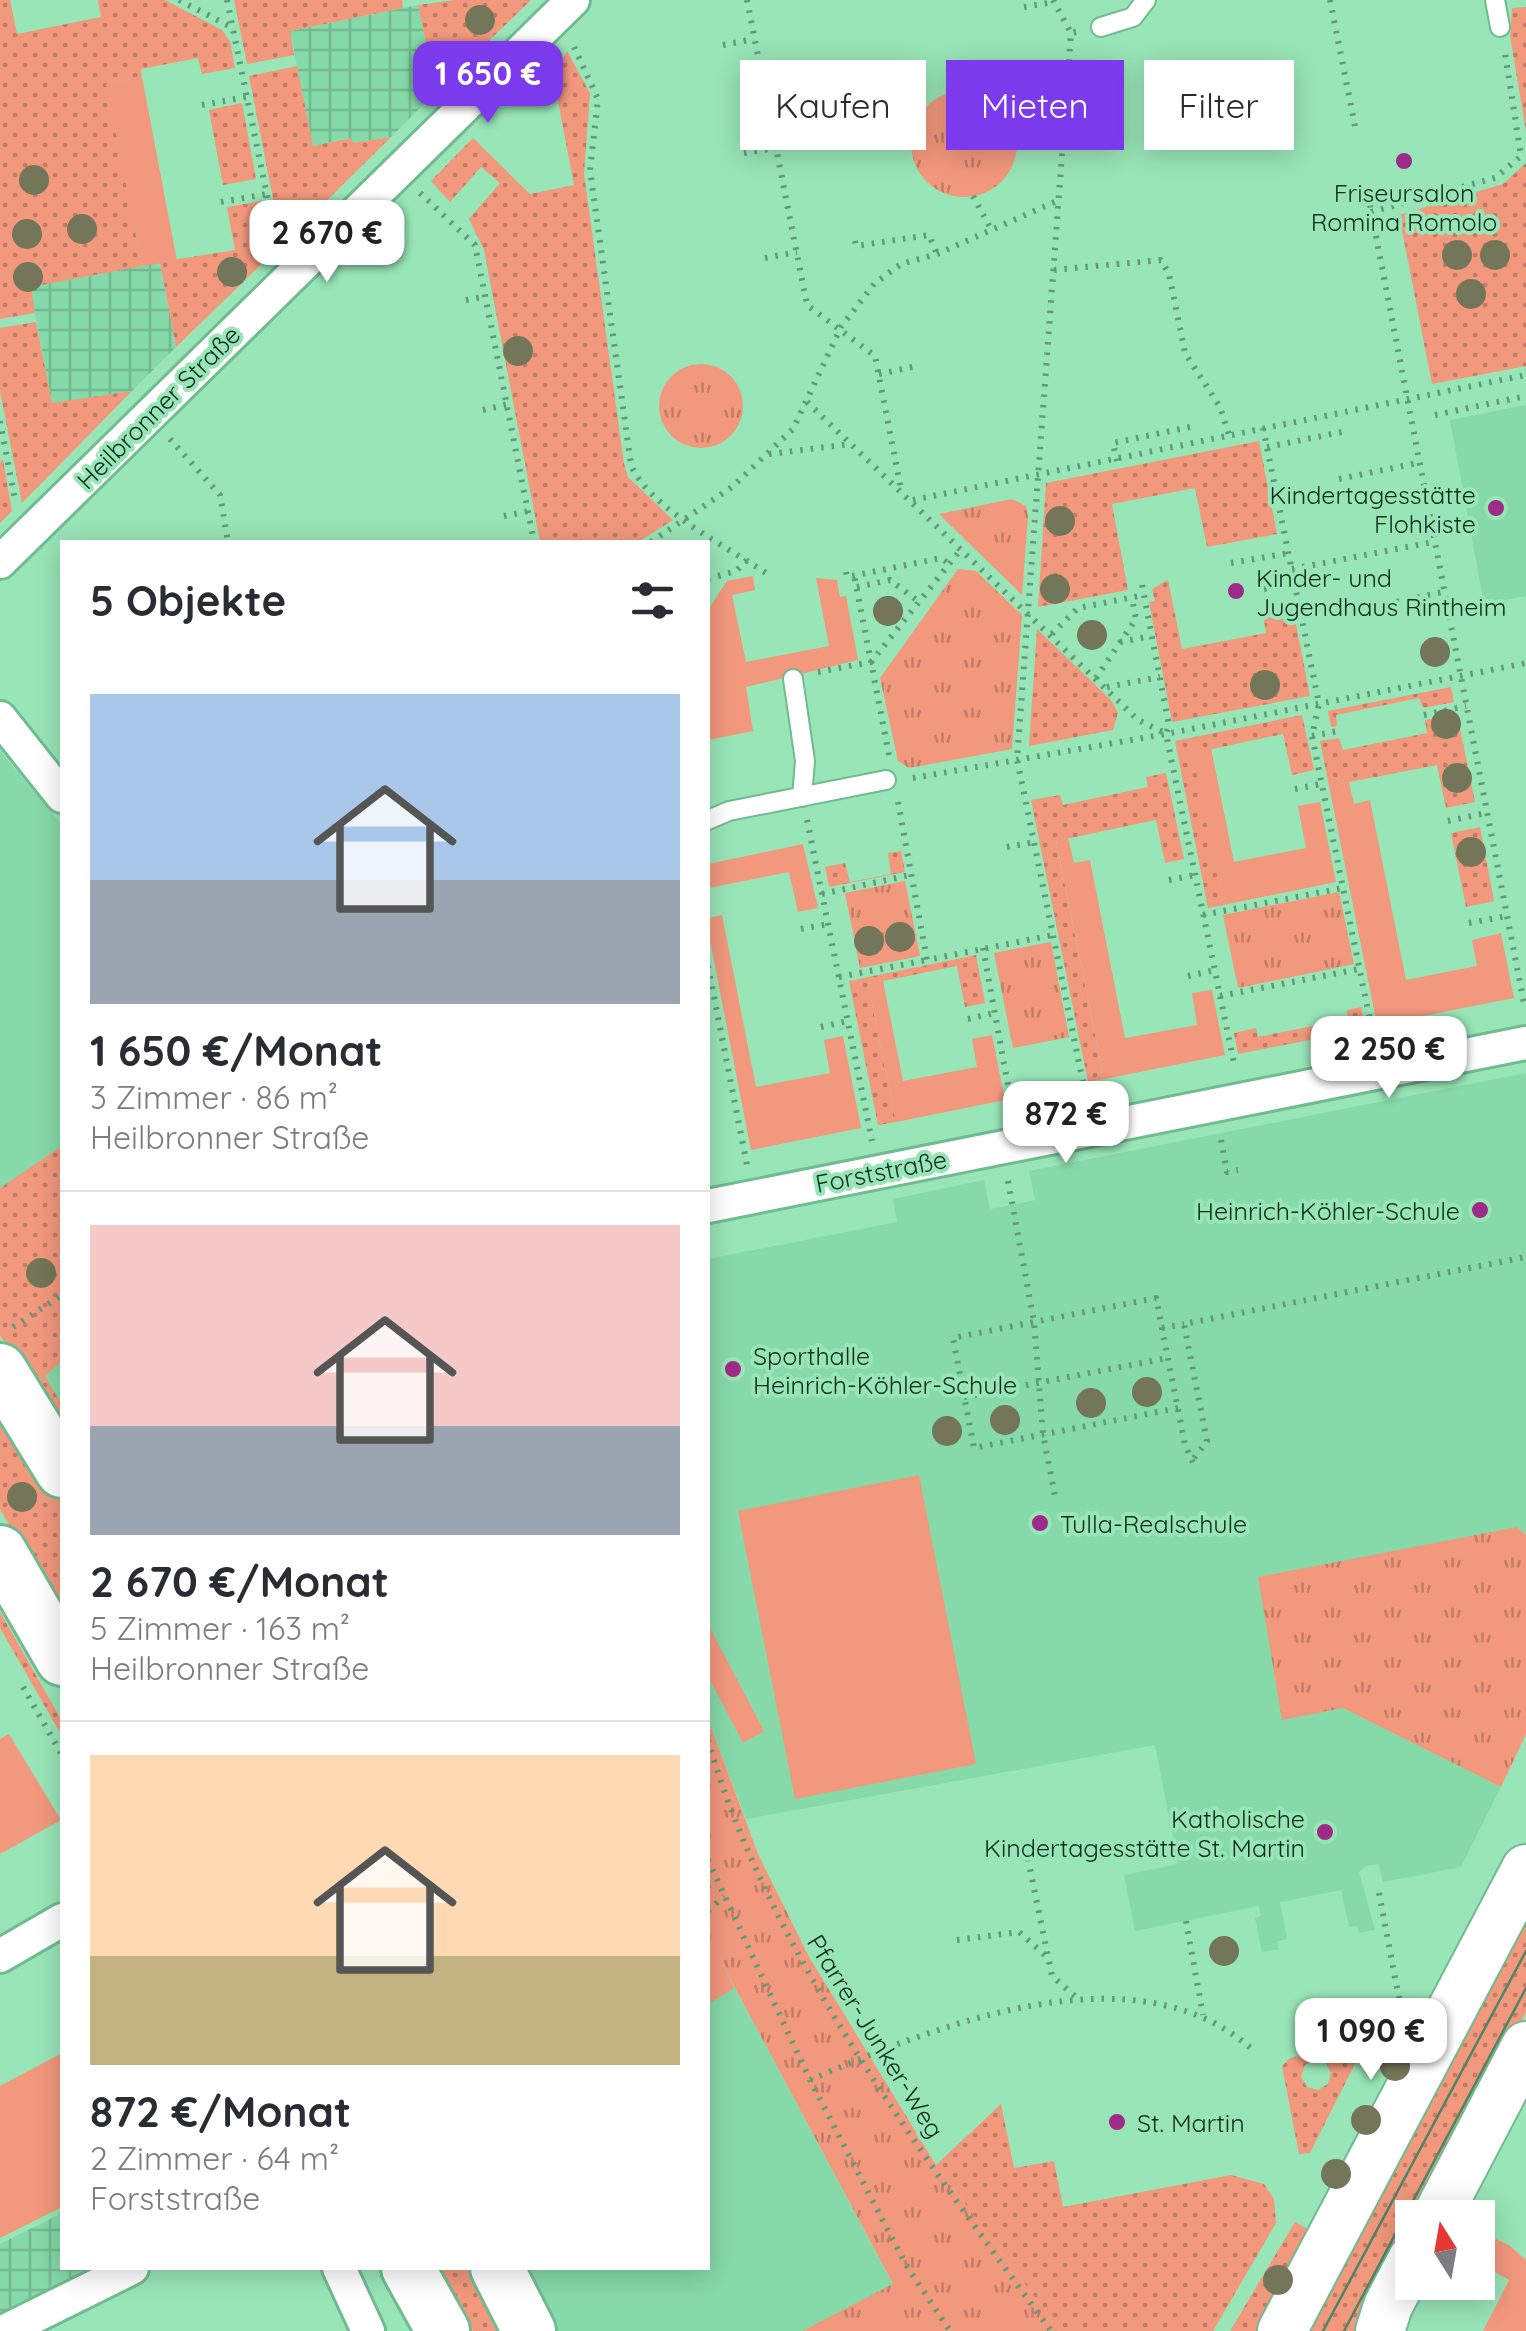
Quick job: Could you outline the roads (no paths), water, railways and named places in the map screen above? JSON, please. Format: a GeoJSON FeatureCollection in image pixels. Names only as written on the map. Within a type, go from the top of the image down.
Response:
{"type":"FeatureCollection","features":[{"type":"Feature","properties":{"kind":"main road"},"geometry":{"type":"LineString","coordinates":[[0,1370],[60,1467]]}},
{"type":"Feature","properties":{"kind":"main road"},"geometry":{"type":"LineString","coordinates":[[0,1552],[41,1669]]}},
{"type":"Feature","properties":{"kind":"main road"},"geometry":{"type":"LineString","coordinates":[[409,2270],[444,2331]]}},
{"type":"Feature","properties":{"kind":"main road"},"geometry":{"type":"LineString","coordinates":[[498,2270],[529,2331]]}},
{"type":"Feature","properties":{"kind":"street","name":"Heilbronner Straße"},"geometry":{"type":"LineString","coordinates":[[11,552],[564,9]]}},
{"type":"Feature","properties":{"kind":"street"},"geometry":{"type":"LineString","coordinates":[[0,718],[60,793]]}},
{"type":"Feature","properties":{"kind":"street","name":"Forststraße"},"geometry":{"type":"LineString","coordinates":[[710,1206],[1526,1042]]}},
{"type":"Feature","properties":{"kind":"street"},"geometry":{"type":"LineString","coordinates":[[1282,2331],[1526,1869]]}},
{"type":"Feature","properties":{"kind":"street"},"geometry":{"type":"LineString","coordinates":[[0,1956],[60,1921]]}},
{"type":"Feature","properties":{"kind":"street"},"geometry":{"type":"LineString","coordinates":[[1445,2200],[1526,2046]]}},
{"type":"Feature","properties":{"kind":"street"},"geometry":{"type":"LineString","coordinates":[[6,2331],[128,2270]]}},
{"type":"Feature","properties":{"kind":"street"},"geometry":{"type":"LineString","coordinates":[[340,2270],[368,2331]]}},
{"type":"Feature","properties":{"kind":"street"},"geometry":{"type":"LineString","coordinates":[[1380,2331],[1395,2293]]}},
{"type":"Feature","properties":{"kind":"lane"},"geometry":{"type":"LineString","coordinates":[[1102,28],[1133,17],[1146,0]]}},
{"type":"Feature","properties":{"kind":"lane"},"geometry":{"type":"LineString","coordinates":[[1495,0],[1500,27]]}},
{"type":"Feature","properties":{"kind":"lane"},"geometry":{"type":"LineString","coordinates":[[792,679],[806,761],[802,796]]}},
{"type":"Feature","properties":{"kind":"lane"},"geometry":{"type":"LineString","coordinates":[[710,819],[802,796],[890,780]]}},
{"type":"Feature","properties":{"kind":"tram line"},"geometry":{"type":"LineString","coordinates":[[1323,2331],[1526,1951]]}},
{"type":"Feature","properties":{"kind":"tram line"},"geometry":{"type":"LineString","coordinates":[[1344,2331],[1526,1988]]}},
{"type":"Feature","properties":{"kind":"place","name":"Friseursalon Romina Romolo"},"geometry":{"type":"Point","coordinates":[1404,161]}},
{"type":"Feature","properties":{"kind":"place","name":"Kindertagesstätte Flohkiste"},"geometry":{"type":"Point","coordinates":[1496,508]}},
{"type":"Feature","properties":{"kind":"place","name":"Kinder- und Jugendhaus Rintheim"},"geometry":{"type":"Point","coordinates":[1236,591]}},
{"type":"Feature","properties":{"kind":"place","name":"Heinrich-Köhler-Schule"},"geometry":{"type":"Point","coordinates":[1480,1210]}},
{"type":"Feature","properties":{"kind":"place","name":"Sporthalle Heinrich-Köhler-Schule"},"geometry":{"type":"Point","coordinates":[733,1369]}},
{"type":"Feature","properties":{"kind":"place","name":"Tulla-Realschule"},"geometry":{"type":"Point","coordinates":[1040,1523]}},
{"type":"Feature","properties":{"kind":"place","name":"Katholische Kindertagesstätte St. Martin"},"geometry":{"type":"Point","coordinates":[1325,1832]}},
{"type":"Feature","properties":{"kind":"place","name":"St. Martin"},"geometry":{"type":"Point","coordinates":[1117,2122]}}]}
